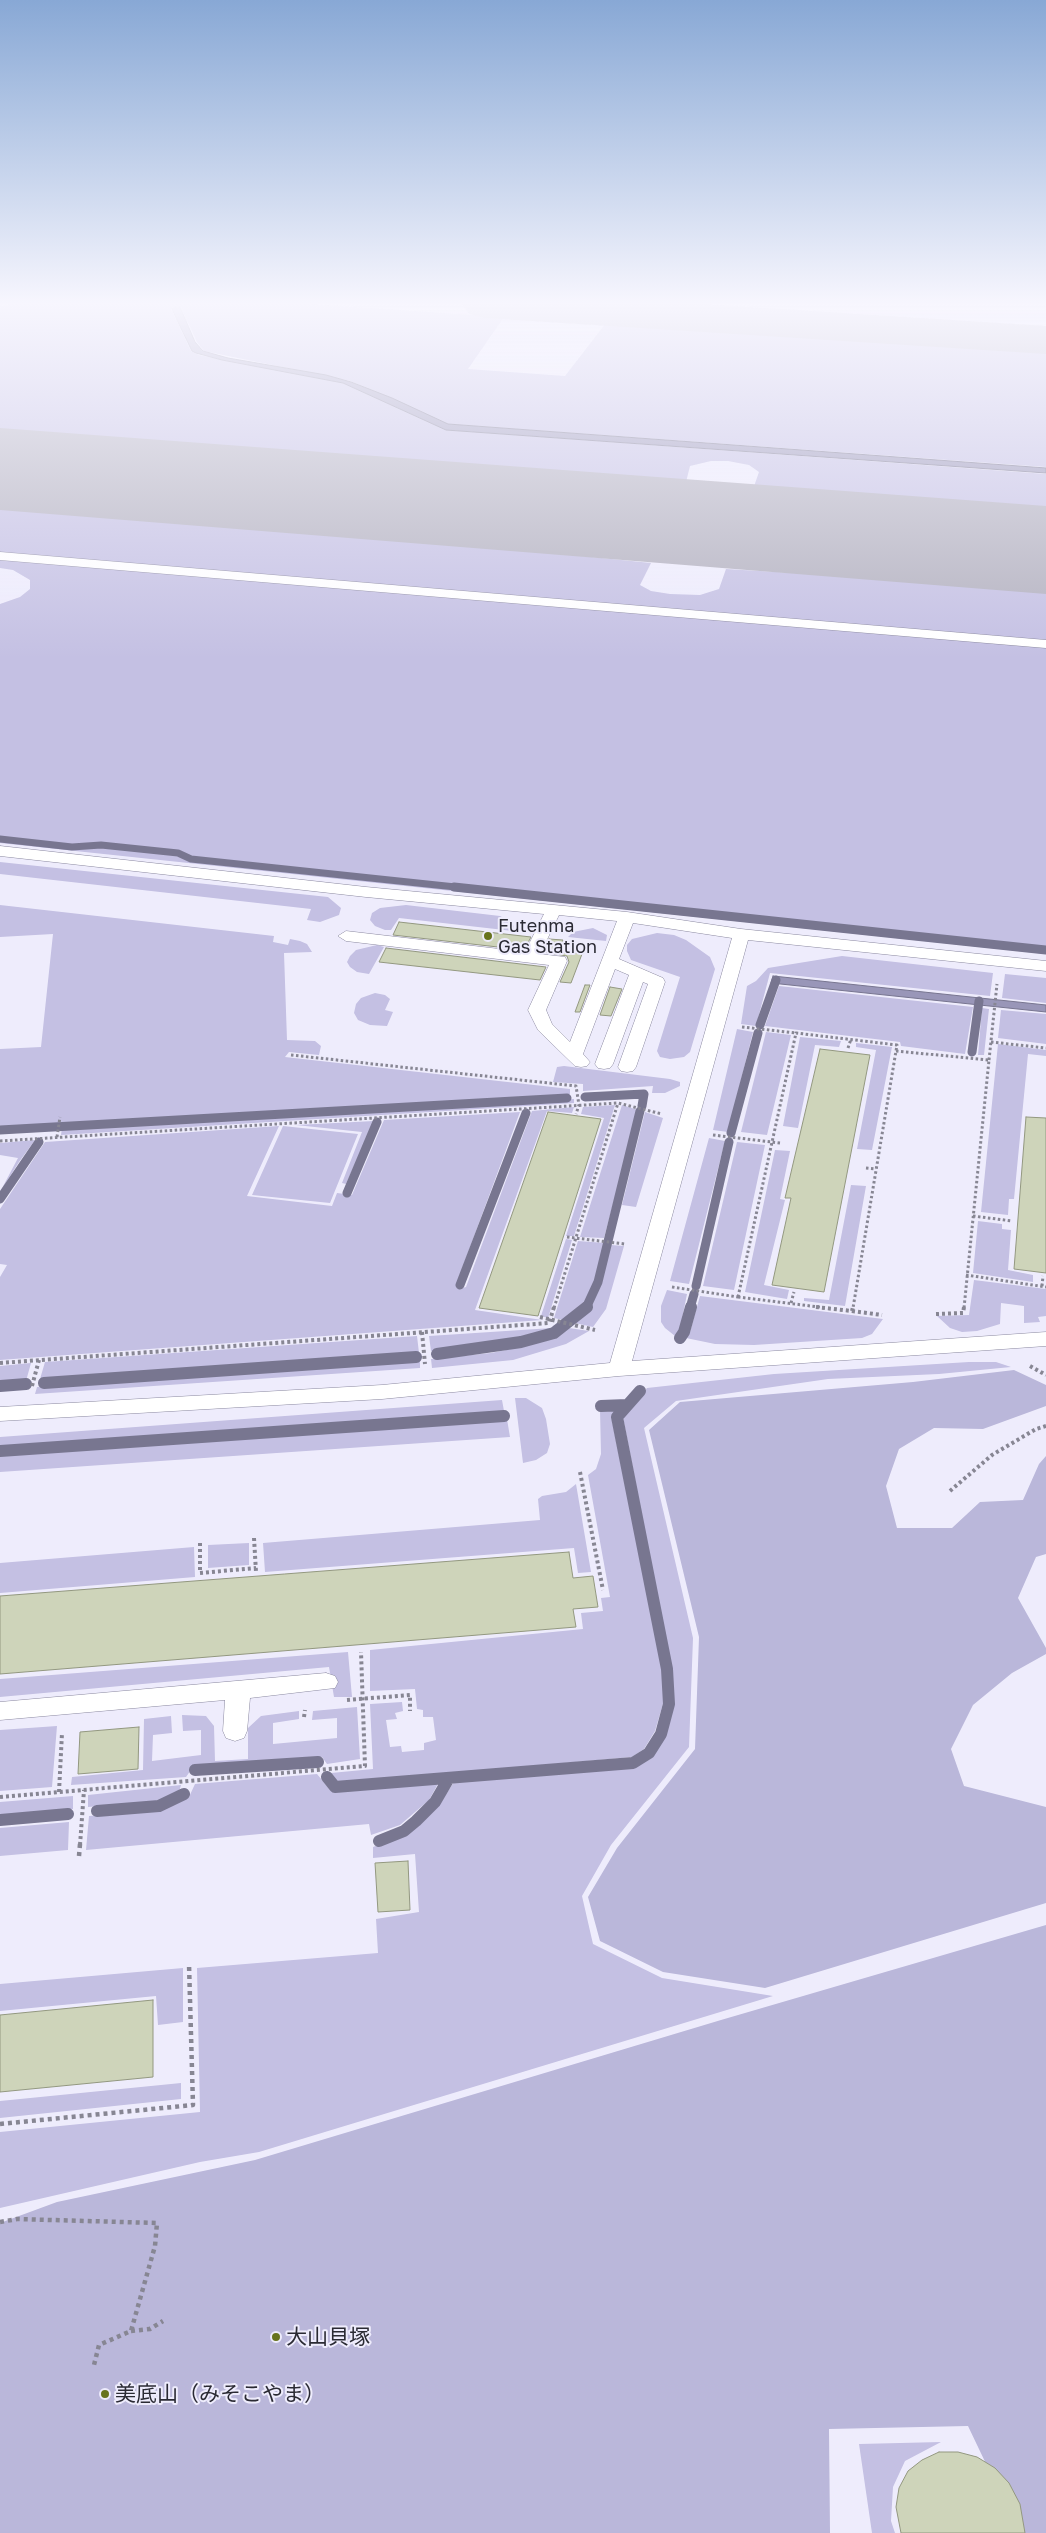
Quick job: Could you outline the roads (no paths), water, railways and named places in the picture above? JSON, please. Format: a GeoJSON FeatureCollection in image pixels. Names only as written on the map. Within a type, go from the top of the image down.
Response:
{"type":"FeatureCollection","features":[{"type":"Feature","properties":{"kind":"lane"},"geometry":{"type":"LineString","coordinates":[[0,556],[1046,644]]}},
{"type":"Feature","properties":{"kind":"lane"},"geometry":{"type":"LineString","coordinates":[[0,851],[357,891],[627,917],[741,934],[1046,966]]}},
{"type":"Feature","properties":{"kind":"lane"},"geometry":{"type":"LineString","coordinates":[[530,958],[554,909]]}},
{"type":"Feature","properties":{"kind":"lane"},"geometry":{"type":"LineString","coordinates":[[346,936],[559,961],[538,1010],[544,1026],[577,1058],[627,917]]}},
{"type":"Feature","properties":{"kind":"lane"},"geometry":{"type":"LineString","coordinates":[[619,1369],[741,934]]}},
{"type":"Feature","properties":{"kind":"lane"},"geometry":{"type":"LineString","coordinates":[[610,961],[657,982],[627,1067]]}},
{"type":"Feature","properties":{"kind":"lane"},"geometry":{"type":"LineString","coordinates":[[604,1064],[638,973]]}},
{"type":"Feature","properties":{"kind":"lane"},"geometry":{"type":"LineString","coordinates":[[0,1414],[382,1392],[619,1369],[1046,1340]]}},
{"type":"Feature","properties":{"kind":"lane"},"geometry":{"type":"LineString","coordinates":[[0,1711],[326,1682]]}},
{"type":"Feature","properties":{"kind":"lane"},"geometry":{"type":"LineString","coordinates":[[235,1731],[238,1690]]}},
{"type":"Feature","properties":{"kind":"waterway"},"geometry":{"type":"LineString","coordinates":[[0,839],[72,847],[101,845],[178,853],[191,859],[465,888]]}},
{"type":"Feature","properties":{"kind":"waterway"},"geometry":{"type":"LineString","coordinates":[[454,887],[1046,950]]}},
{"type":"Feature","properties":{"kind":"waterway"},"geometry":{"type":"LineString","coordinates":[[760,1025],[776,980]]}},
{"type":"Feature","properties":{"kind":"waterway"},"geometry":{"type":"LineString","coordinates":[[972,1052],[979,1001]]}},
{"type":"Feature","properties":{"kind":"waterway"},"geometry":{"type":"LineString","coordinates":[[731,1133],[758,1033]]}},
{"type":"Feature","properties":{"kind":"waterway"},"geometry":{"type":"LineString","coordinates":[[585,1097],[644,1094],[642,1106]]}},
{"type":"Feature","properties":{"kind":"waterway"},"geometry":{"type":"LineString","coordinates":[[0,1130],[567,1098]]}},
{"type":"Feature","properties":{"kind":"waterway"},"geometry":{"type":"LineString","coordinates":[[586,1308],[598,1282],[640,1111]]}},
{"type":"Feature","properties":{"kind":"waterway"},"geometry":{"type":"LineString","coordinates":[[460,1285],[526,1113]]}},
{"type":"Feature","properties":{"kind":"waterway"},"geometry":{"type":"LineString","coordinates":[[347,1193],[377,1122]]}},
{"type":"Feature","properties":{"kind":"waterway"},"geometry":{"type":"LineString","coordinates":[[0,1199],[39,1142]]}},
{"type":"Feature","properties":{"kind":"waterway"},"geometry":{"type":"LineString","coordinates":[[696,1286],[729,1142]]}},
{"type":"Feature","properties":{"kind":"waterway"},"geometry":{"type":"LineString","coordinates":[[690,1308],[694,1294]]}},
{"type":"Feature","properties":{"kind":"waterway"},"geometry":{"type":"LineString","coordinates":[[680,1338],[684,1332],[691,1307]]}},
{"type":"Feature","properties":{"kind":"waterway"},"geometry":{"type":"LineString","coordinates":[[437,1354],[521,1342],[554,1333],[586,1308]]}},
{"type":"Feature","properties":{"kind":"waterway"},"geometry":{"type":"LineString","coordinates":[[44,1383],[416,1357]]}},
{"type":"Feature","properties":{"kind":"waterway"},"geometry":{"type":"LineString","coordinates":[[0,1386],[26,1384]]}},
{"type":"Feature","properties":{"kind":"waterway"},"geometry":{"type":"LineString","coordinates":[[327,1777],[335,1787],[633,1763],[649,1753],[661,1734],[669,1704],[667,1669],[617,1417],[640,1391]]}},
{"type":"Feature","properties":{"kind":"waterway"},"geometry":{"type":"LineString","coordinates":[[601,1406],[627,1405]]}},
{"type":"Feature","properties":{"kind":"waterway"},"geometry":{"type":"LineString","coordinates":[[0,1451],[504,1416]]}},
{"type":"Feature","properties":{"kind":"waterway"},"geometry":{"type":"LineString","coordinates":[[195,1770],[318,1762]]}},
{"type":"Feature","properties":{"kind":"waterway"},"geometry":{"type":"LineString","coordinates":[[379,1841],[404,1831],[416,1821],[435,1802],[449,1778]]}},
{"type":"Feature","properties":{"kind":"waterway"},"geometry":{"type":"LineString","coordinates":[[97,1811],[159,1806],[184,1794]]}},
{"type":"Feature","properties":{"kind":"waterway"},"geometry":{"type":"LineString","coordinates":[[0,1820],[68,1814]]}},
{"type":"Feature","properties":{"kind":"place","name":"Futenma Gas Station"},"geometry":{"type":"Point","coordinates":[488,936]}},
{"type":"Feature","properties":{"kind":"place","name":"大山貝塚"},"geometry":{"type":"Point","coordinates":[276,2337]}},
{"type":"Feature","properties":{"kind":"place","name":"美底山（みそこやま）"},"geometry":{"type":"Point","coordinates":[105,2394]}}]}
